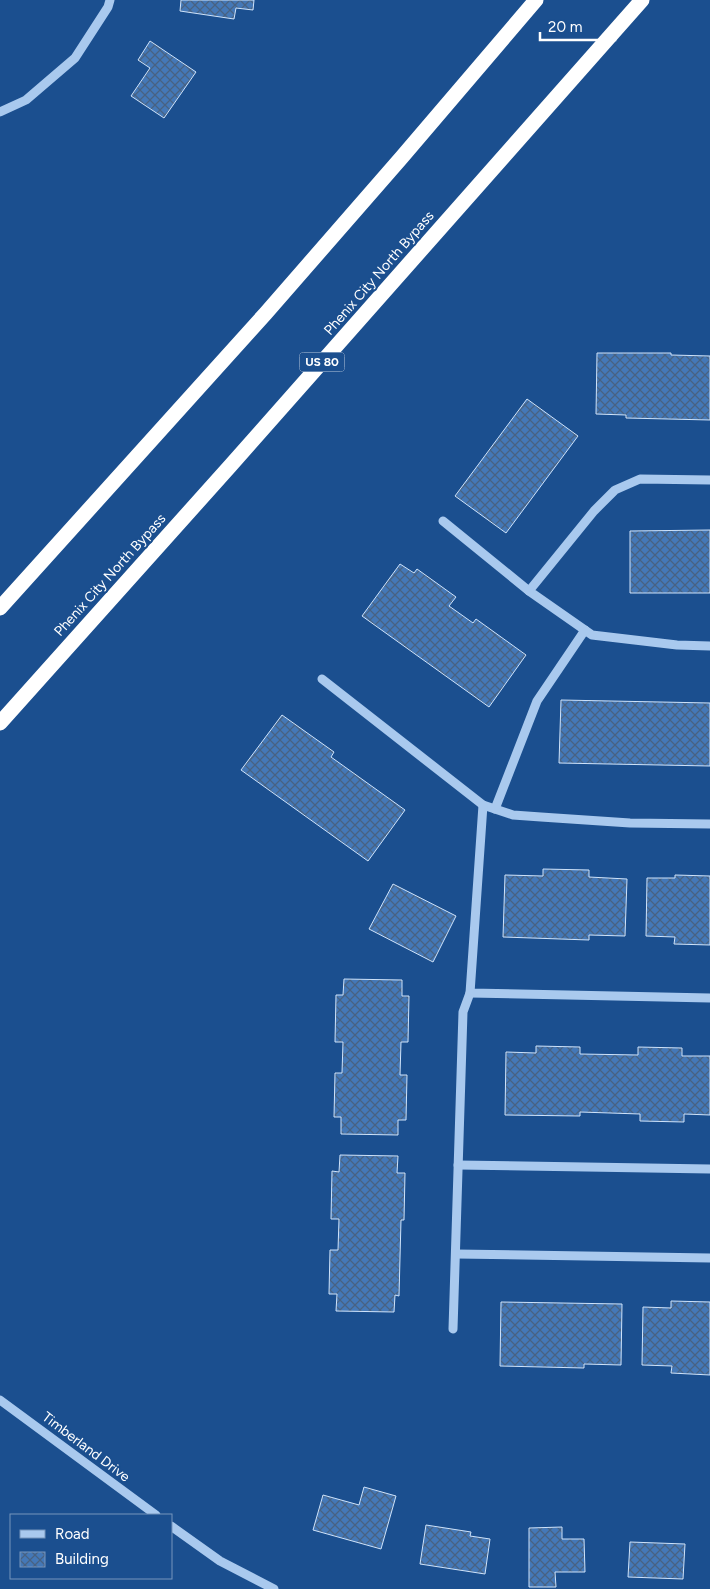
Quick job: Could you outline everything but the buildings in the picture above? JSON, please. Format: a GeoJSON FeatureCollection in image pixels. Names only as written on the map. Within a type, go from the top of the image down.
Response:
{"type":"FeatureCollection","features":[{"type":"Feature","properties":{"kind":"highway"},"geometry":{"type":"LineString","coordinates":[[0,608],[266,312],[536,0]]}},
{"type":"Feature","properties":{"kind":"highway","name":"Phenix City North Bypass"},"geometry":{"type":"LineString","coordinates":[[0,723],[642,0]]}},
{"type":"Feature","properties":{"kind":"street"},"geometry":{"type":"LineString","coordinates":[[0,112],[26,100],[75,58],[108,7],[110,0]]}},
{"type":"Feature","properties":{"kind":"street"},"geometry":{"type":"LineString","coordinates":[[529,591],[594,511],[614,490],[640,479],[710,480]]}},
{"type":"Feature","properties":{"kind":"street"},"geometry":{"type":"LineString","coordinates":[[443,521],[529,591],[592,635],[677,645],[710,646]]}},
{"type":"Feature","properties":{"kind":"street"},"geometry":{"type":"LineString","coordinates":[[495,809],[537,701],[585,630]]}},
{"type":"Feature","properties":{"kind":"street"},"geometry":{"type":"LineString","coordinates":[[322,679],[483,805],[513,815],[630,823],[710,824]]}},
{"type":"Feature","properties":{"kind":"street"},"geometry":{"type":"LineString","coordinates":[[453,1329],[463,1012],[470,993],[483,805]]}},
{"type":"Feature","properties":{"kind":"street"},"geometry":{"type":"LineString","coordinates":[[470,993],[710,998]]}},
{"type":"Feature","properties":{"kind":"street"},"geometry":{"type":"LineString","coordinates":[[458,1165],[710,1169]]}},
{"type":"Feature","properties":{"kind":"street"},"geometry":{"type":"LineString","coordinates":[[456,1254],[710,1258]]}},
{"type":"Feature","properties":{"kind":"street","name":"Timberland Drive"},"geometry":{"type":"LineString","coordinates":[[0,1400],[155,1514]]}},
{"type":"Feature","properties":{"kind":"street"},"geometry":{"type":"LineString","coordinates":[[172,1527],[220,1561],[274,1589]]}}]}
